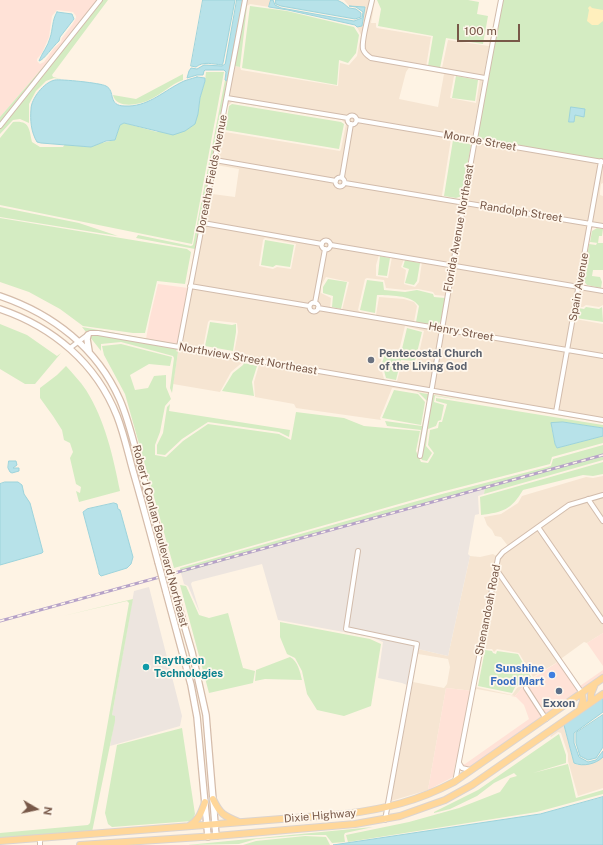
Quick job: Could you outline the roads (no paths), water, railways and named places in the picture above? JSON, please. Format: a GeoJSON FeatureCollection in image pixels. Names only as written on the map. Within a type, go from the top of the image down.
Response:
{"type":"FeatureCollection","features":[{"type":"Feature","properties":{"kind":"main road","name":"Robert J Conlan Boulevard Northeast"},"geometry":{"type":"LineString","coordinates":[[0,296],[18,302],[51,319],[78,341],[90,353],[111,382],[125,414],[192,652],[206,715],[216,836]]}},
{"type":"Feature","properties":{"kind":"main road","name":"Robert J Conlan Boulevard Northeast"},"geometry":{"type":"LineString","coordinates":[[0,309],[32,322],[70,348],[81,359],[102,386],[122,430],[191,685],[198,717],[208,836]]}},
{"type":"Feature","properties":{"kind":"main road"},"geometry":{"type":"LineString","coordinates":[[88,335],[87,344],[90,353]]}},
{"type":"Feature","properties":{"kind":"main road","name":"Dixie Highway"},"geometry":{"type":"LineString","coordinates":[[0,842],[345,814],[387,808],[422,797],[454,782],[603,678]]}},
{"type":"Feature","properties":{"kind":"main road"},"geometry":{"type":"LineString","coordinates":[[591,702],[591,694],[595,684]]}},
{"type":"Feature","properties":{"kind":"main road"},"geometry":{"type":"LineString","coordinates":[[580,710],[583,701],[582,693]]}},
{"type":"Feature","properties":{"kind":"main road","name":"Dixie Highway"},"geometry":{"type":"LineString","coordinates":[[80,845],[216,836],[385,820],[428,807],[458,793],[484,777],[603,694]]}},
{"type":"Feature","properties":{"kind":"main road"},"geometry":{"type":"LineString","coordinates":[[213,799],[218,810],[223,815],[241,823]]}},
{"type":"Feature","properties":{"kind":"main road"},"geometry":{"type":"LineString","coordinates":[[187,827],[198,820],[205,802]]}},
{"type":"Feature","properties":{"kind":"street"},"geometry":{"type":"LineString","coordinates":[[0,126],[100,0]]}},
{"type":"Feature","properties":{"kind":"street","name":"Doreatha Fields Avenue"},"geometry":{"type":"LineString","coordinates":[[179,347],[245,0]]}},
{"type":"Feature","properties":{"kind":"street"},"geometry":{"type":"LineString","coordinates":[[372,0],[363,44],[364,52],[368,56],[371,58],[485,78]]}},
{"type":"Feature","properties":{"kind":"street","name":"Florida Avenue Northeast"},"geometry":{"type":"LineString","coordinates":[[420,456],[485,78],[501,0]]}},
{"type":"Feature","properties":{"kind":"street"},"geometry":{"type":"LineString","coordinates":[[227,98],[348,118],[350,115],[354,115],[357,120],[355,123],[351,124]]}},
{"type":"Feature","properties":{"kind":"street"},"geometry":{"type":"LineString","coordinates":[[215,160],[336,181],[337,185],[344,185],[345,182],[342,177],[351,124],[348,122],[348,118]]}},
{"type":"Feature","properties":{"kind":"street","name":"Monroe Street"},"geometry":{"type":"LineString","coordinates":[[357,120],[602,162]]}},
{"type":"Feature","properties":{"kind":"street","name":"Spain Avenue"},"geometry":{"type":"LineString","coordinates":[[556,412],[602,162]]}},
{"type":"Feature","properties":{"kind":"street"},"geometry":{"type":"LineString","coordinates":[[336,181],[337,178],[342,177]]}},
{"type":"Feature","properties":{"kind":"street","name":"Randolph Street"},"geometry":{"type":"LineString","coordinates":[[345,182],[603,226]]}},
{"type":"Feature","properties":{"kind":"street"},"geometry":{"type":"LineString","coordinates":[[203,223],[322,244]]}},
{"type":"Feature","properties":{"kind":"street"},"geometry":{"type":"LineString","coordinates":[[322,244],[323,241],[326,240],[330,242],[331,245],[603,291]]}},
{"type":"Feature","properties":{"kind":"street"},"geometry":{"type":"LineString","coordinates":[[309,306],[310,310],[313,312],[318,308],[318,305],[315,303],[325,249],[323,248],[322,244]]}},
{"type":"Feature","properties":{"kind":"street"},"geometry":{"type":"LineString","coordinates":[[325,249],[329,248],[331,245]]}},
{"type":"Feature","properties":{"kind":"street"},"geometry":{"type":"LineString","coordinates":[[190,286],[309,306],[312,303],[315,303]]}},
{"type":"Feature","properties":{"kind":"street","name":"Henry Street"},"geometry":{"type":"LineString","coordinates":[[318,308],[603,356]]}},
{"type":"Feature","properties":{"kind":"street","name":"Northview Street Northeast"},"geometry":{"type":"LineString","coordinates":[[70,348],[90,333],[98,333],[603,420]]}},
{"type":"Feature","properties":{"kind":"street","name":"Shenandoah Road"},"geometry":{"type":"LineString","coordinates":[[454,782],[498,558],[503,552],[569,505],[603,495]]}},
{"type":"Feature","properties":{"kind":"street"},"geometry":{"type":"LineString","coordinates":[[588,499],[603,520]]}},
{"type":"Feature","properties":{"kind":"street"},"geometry":{"type":"LineString","coordinates":[[538,527],[603,621]]}},
{"type":"Feature","properties":{"kind":"street"},"geometry":{"type":"LineString","coordinates":[[358,551],[346,629],[417,644],[385,820]]}},
{"type":"Feature","properties":{"kind":"street"},"geometry":{"type":"LineString","coordinates":[[496,569],[582,693]]}},
{"type":"Feature","properties":{"kind":"street"},"geometry":{"type":"LineString","coordinates":[[526,688],[546,719]]}},
{"type":"Feature","properties":{"kind":"street"},"geometry":{"type":"LineString","coordinates":[[459,761],[462,768],[473,770]]}},
{"type":"Feature","properties":{"kind":"street"},"geometry":{"type":"LineString","coordinates":[[40,838],[40,845]]}},
{"type":"Feature","properties":{"kind":"water"},"geometry":{"type":"Polygon","coordinates":[[[203,0],[235,0],[222,65],[205,63],[196,67],[191,66],[203,0]]]}},
{"type":"Feature","properties":{"kind":"water"},"geometry":{"type":"Polygon","coordinates":[[[237,0],[243,0],[227,81],[225,80],[226,72],[224,70],[205,70],[203,75],[187,78],[191,68],[197,69],[204,65],[222,66],[225,64],[237,0]]]}},
{"type":"Feature","properties":{"kind":"water"},"geometry":{"type":"Polygon","coordinates":[[[271,0],[273,0],[275,5],[281,8],[354,21],[362,18],[363,12],[356,7],[349,6],[365,7],[362,26],[357,27],[355,25],[269,7],[271,0]]]}},
{"type":"Feature","properties":{"kind":"water"},"geometry":{"type":"Polygon","coordinates":[[[276,0],[337,0],[349,8],[356,9],[361,13],[361,17],[355,19],[281,6],[276,4],[276,0]]]}},
{"type":"Feature","properties":{"kind":"water"},"geometry":{"type":"Polygon","coordinates":[[[57,12],[72,14],[74,19],[60,37],[59,41],[39,61],[49,41],[54,18],[57,12]]]}},
{"type":"Feature","properties":{"kind":"water"},"geometry":{"type":"Polygon","coordinates":[[[197,77],[205,78],[198,114],[195,124],[185,131],[173,135],[124,123],[120,125],[115,140],[106,141],[91,147],[41,143],[37,142],[33,134],[31,113],[33,101],[43,87],[51,81],[65,80],[103,85],[109,88],[116,104],[133,106],[154,99],[182,82],[197,77]]]}},
{"type":"Feature","properties":{"kind":"water"},"geometry":{"type":"Polygon","coordinates":[[[571,107],[585,109],[584,117],[575,115],[574,122],[569,122],[571,107]]]}},
{"type":"Feature","properties":{"kind":"water"},"geometry":{"type":"Polygon","coordinates":[[[563,422],[603,428],[603,436],[557,448],[551,423],[563,422]]]}},
{"type":"Feature","properties":{"kind":"water"},"geometry":{"type":"Polygon","coordinates":[[[9,461],[16,461],[17,465],[13,468],[19,468],[19,471],[12,473],[10,472],[8,468],[9,461]]]}},
{"type":"Feature","properties":{"kind":"water"},"geometry":{"type":"Polygon","coordinates":[[[5,482],[18,482],[22,485],[24,494],[30,503],[43,552],[0,565],[0,484],[5,482]]]}},
{"type":"Feature","properties":{"kind":"water"},"geometry":{"type":"Polygon","coordinates":[[[114,503],[117,504],[118,509],[120,510],[133,557],[131,564],[127,568],[101,576],[99,574],[83,512],[87,509],[114,503]]]}},
{"type":"Feature","properties":{"kind":"water"},"geometry":{"type":"Polygon","coordinates":[[[603,698],[603,712],[574,733],[574,743],[579,757],[588,762],[596,760],[603,751],[603,757],[589,764],[581,765],[574,763],[564,725],[603,698]]]}},
{"type":"Feature","properties":{"kind":"water"},"geometry":{"type":"Polygon","coordinates":[[[603,715],[603,747],[596,758],[588,760],[580,756],[576,743],[576,733],[603,715]]]}},
{"type":"Feature","properties":{"kind":"water"},"geometry":{"type":"Polygon","coordinates":[[[603,797],[603,845],[333,845],[540,814],[603,797]]]}},
{"type":"Feature","properties":{"kind":"railway"},"geometry":{"type":"LineString","coordinates":[[0,621],[603,455]]}},
{"type":"Feature","properties":{"kind":"place","name":"Pentecostal Church of the Living God"},"geometry":{"type":"Point","coordinates":[371,360]}},
{"type":"Feature","properties":{"kind":"place","name":"Raytheon Technologies"},"geometry":{"type":"Point","coordinates":[146,667]}},
{"type":"Feature","properties":{"kind":"place","name":"Sunshine Food Mart"},"geometry":{"type":"Point","coordinates":[552,675]}},
{"type":"Feature","properties":{"kind":"place","name":"Exxon"},"geometry":{"type":"Point","coordinates":[559,691]}}]}
